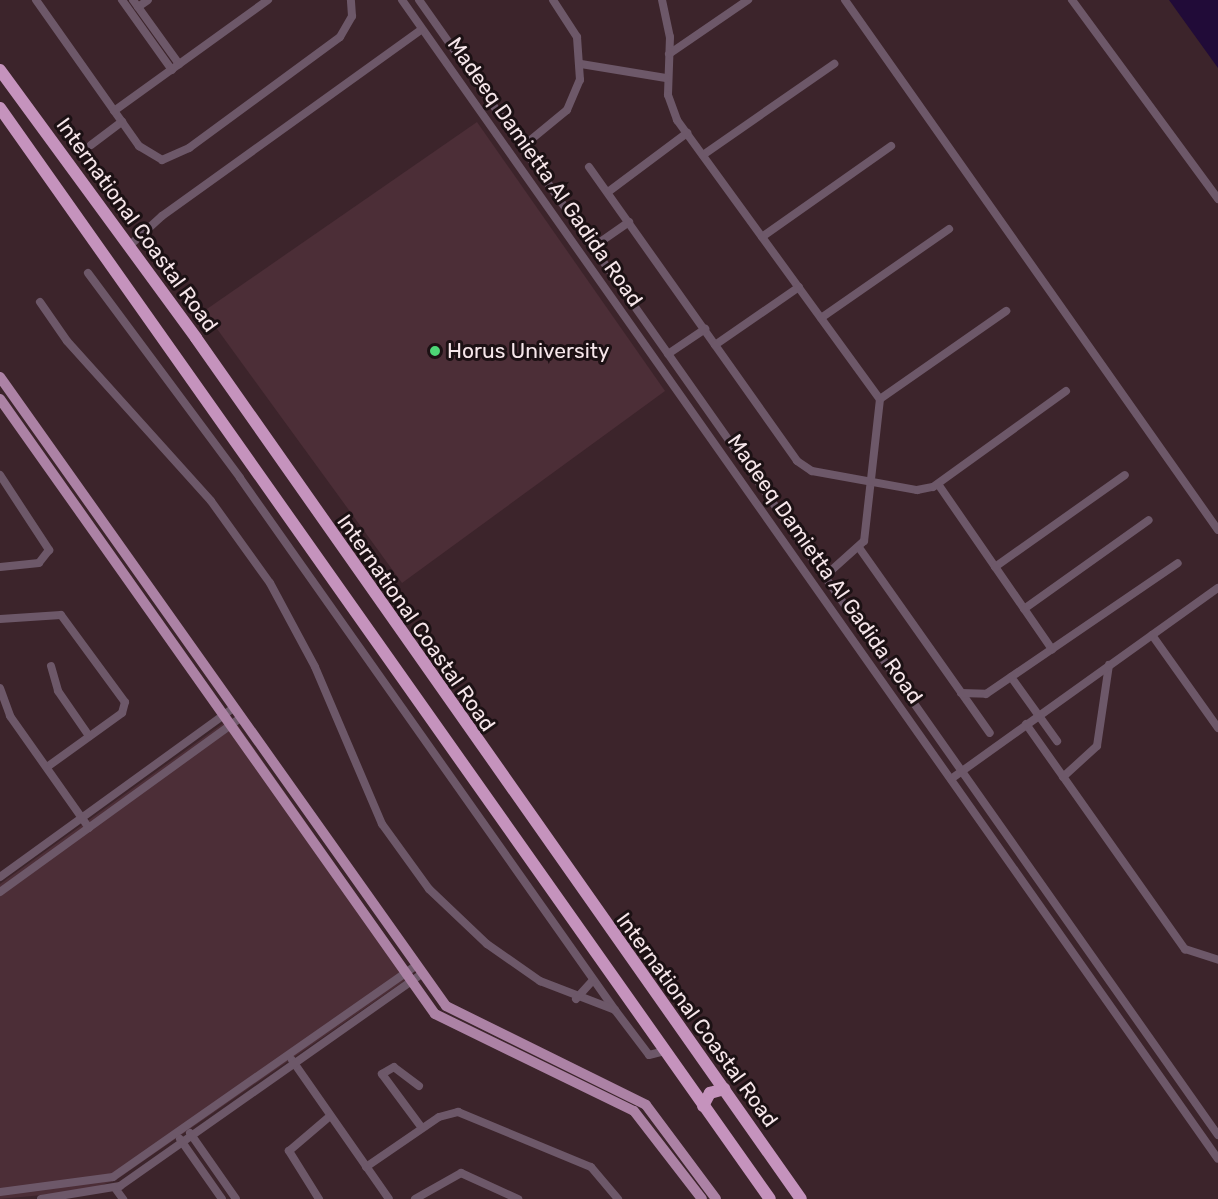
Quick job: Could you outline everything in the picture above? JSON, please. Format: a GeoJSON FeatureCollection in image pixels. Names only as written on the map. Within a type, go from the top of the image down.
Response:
{"type":"FeatureCollection","features":[{"type":"Feature","properties":{"kind":"highway","name":"International Coastal Road"},"geometry":{"type":"LineString","coordinates":[[0,70],[128,247],[801,1199]]}},
{"type":"Feature","properties":{"kind":"highway","name":"International Coastal Road"},"geometry":{"type":"LineString","coordinates":[[0,108],[130,299],[482,785],[703,1106],[770,1199]]}},
{"type":"Feature","properties":{"kind":"highway"},"geometry":{"type":"LineString","coordinates":[[703,1106],[710,1093],[724,1089]]}},
{"type":"Feature","properties":{"kind":"main road"},"geometry":{"type":"LineString","coordinates":[[0,377],[232,709],[235,722],[409,977],[449,1025],[640,1115],[702,1199]]}},
{"type":"Feature","properties":{"kind":"main road"},"geometry":{"type":"LineString","coordinates":[[0,399],[223,716],[235,722],[419,970],[456,1014],[646,1106],[716,1199]]}},
{"type":"Feature","properties":{"kind":"street"},"geometry":{"type":"LineString","coordinates":[[36,0],[122,122],[153,158],[179,154],[340,37],[352,16],[351,0]]}},
{"type":"Feature","properties":{"kind":"street"},"geometry":{"type":"LineString","coordinates":[[122,0],[175,67]]}},
{"type":"Feature","properties":{"kind":"street"},"geometry":{"type":"LineString","coordinates":[[148,0],[135,4],[175,67]]}},
{"type":"Feature","properties":{"kind":"street"},"geometry":{"type":"LineString","coordinates":[[114,111],[268,0]]}},
{"type":"Feature","properties":{"kind":"street","name":"Madeeq Damietta Al Gadida Road"},"geometry":{"type":"LineString","coordinates":[[402,0],[1218,1159]]}},
{"type":"Feature","properties":{"kind":"street","name":"Madeeq Damietta Al Gadida Road"},"geometry":{"type":"LineString","coordinates":[[419,0],[1218,1135]]}},
{"type":"Feature","properties":{"kind":"street"},"geometry":{"type":"LineString","coordinates":[[522,147],[567,110],[578,88],[581,64],[574,30],[553,0]]}},
{"type":"Feature","properties":{"kind":"street"},"geometry":{"type":"LineString","coordinates":[[662,0],[669,54],[666,78],[670,104],[687,134],[879,399],[873,483],[860,549],[825,576]]}},
{"type":"Feature","properties":{"kind":"street"},"geometry":{"type":"LineString","coordinates":[[669,54],[748,0]]}},
{"type":"Feature","properties":{"kind":"street"},"geometry":{"type":"LineString","coordinates":[[845,0],[1218,530]]}},
{"type":"Feature","properties":{"kind":"street"},"geometry":{"type":"LineString","coordinates":[[1072,0],[1218,199]]}},
{"type":"Feature","properties":{"kind":"street"},"geometry":{"type":"LineString","coordinates":[[128,247],[162,216],[422,29]]}},
{"type":"Feature","properties":{"kind":"street"},"geometry":{"type":"LineString","coordinates":[[581,64],[666,78]]}},
{"type":"Feature","properties":{"kind":"street"},"geometry":{"type":"LineString","coordinates":[[703,155],[834,64]]}},
{"type":"Feature","properties":{"kind":"street"},"geometry":{"type":"LineString","coordinates":[[478,108],[489,99]]}},
{"type":"Feature","properties":{"kind":"street"},"geometry":{"type":"LineString","coordinates":[[91,146],[122,122]]}},
{"type":"Feature","properties":{"kind":"street"},"geometry":{"type":"LineString","coordinates":[[608,192],[687,134]]}},
{"type":"Feature","properties":{"kind":"street"},"geometry":{"type":"LineString","coordinates":[[762,237],[891,146]]}},
{"type":"Feature","properties":{"kind":"street"},"geometry":{"type":"LineString","coordinates":[[589,167],[802,465],[823,475],[917,490],[938,484],[1066,391]]}},
{"type":"Feature","properties":{"kind":"street"},"geometry":{"type":"LineString","coordinates":[[593,247],[629,222]]}},
{"type":"Feature","properties":{"kind":"street"},"geometry":{"type":"LineString","coordinates":[[822,318],[948,228]]}},
{"type":"Feature","properties":{"kind":"street"},"geometry":{"type":"LineString","coordinates":[[88,273],[240,478],[615,1010],[649,1055],[665,1051]]}},
{"type":"Feature","properties":{"kind":"street"},"geometry":{"type":"LineString","coordinates":[[715,345],[799,287]]}},
{"type":"Feature","properties":{"kind":"street"},"geometry":{"type":"LineString","coordinates":[[40,302],[75,350],[211,501],[270,583],[315,667],[382,824],[429,889],[487,944],[576,999],[615,1010]]}},
{"type":"Feature","properties":{"kind":"street"},"geometry":{"type":"LineString","coordinates":[[879,399],[1006,311]]}},
{"type":"Feature","properties":{"kind":"street"},"geometry":{"type":"LineString","coordinates":[[668,354],[705,330]]}},
{"type":"Feature","properties":{"kind":"street"},"geometry":{"type":"LineString","coordinates":[[0,475],[49,550],[39,563],[0,567]]}},
{"type":"Feature","properties":{"kind":"street"},"geometry":{"type":"LineString","coordinates":[[995,567],[1125,475]]}},
{"type":"Feature","properties":{"kind":"street"},"geometry":{"type":"LineString","coordinates":[[938,484],[1052,649]]}},
{"type":"Feature","properties":{"kind":"street"},"geometry":{"type":"LineString","coordinates":[[1024,609],[1149,520]]}},
{"type":"Feature","properties":{"kind":"street"},"geometry":{"type":"LineString","coordinates":[[780,536],[791,527]]}},
{"type":"Feature","properties":{"kind":"street"},"geometry":{"type":"LineString","coordinates":[[860,549],[990,733]]}},
{"type":"Feature","properties":{"kind":"street"},"geometry":{"type":"LineString","coordinates":[[961,693],[982,696],[1178,563]]}},
{"type":"Feature","properties":{"kind":"street"},"geometry":{"type":"LineString","coordinates":[[951,779],[1218,588]]}},
{"type":"Feature","properties":{"kind":"street"},"geometry":{"type":"LineString","coordinates":[[0,619],[54,613],[66,620],[125,704],[89,736],[47,767]]}},
{"type":"Feature","properties":{"kind":"street"},"geometry":{"type":"LineString","coordinates":[[1152,635],[1218,728]]}},
{"type":"Feature","properties":{"kind":"street"},"geometry":{"type":"LineString","coordinates":[[1063,777],[1097,746],[1109,665]]}},
{"type":"Feature","properties":{"kind":"street"},"geometry":{"type":"LineString","coordinates":[[51,666],[58,691],[89,736]]}},
{"type":"Feature","properties":{"kind":"street"},"geometry":{"type":"LineString","coordinates":[[1011,677],[1058,741]]}},
{"type":"Feature","properties":{"kind":"street"},"geometry":{"type":"LineString","coordinates":[[0,688],[2,703],[89,828]]}},
{"type":"Feature","properties":{"kind":"street"},"geometry":{"type":"LineString","coordinates":[[0,877],[232,709]]}},
{"type":"Feature","properties":{"kind":"street"},"geometry":{"type":"LineString","coordinates":[[0,892],[235,722]]}},
{"type":"Feature","properties":{"kind":"street"},"geometry":{"type":"LineString","coordinates":[[1026,724],[1185,949],[1218,960]]}},
{"type":"Feature","properties":{"kind":"street"},"geometry":{"type":"LineString","coordinates":[[41,1199],[115,1188],[294,1063],[419,970]]}},
{"type":"Feature","properties":{"kind":"street"},"geometry":{"type":"LineString","coordinates":[[0,1192],[11,1195],[107,1179],[288,1055],[409,977]]}},
{"type":"Feature","properties":{"kind":"street"},"geometry":{"type":"LineString","coordinates":[[576,999],[593,980]]}},
{"type":"Feature","properties":{"kind":"street"},"geometry":{"type":"LineString","coordinates":[[1097,988],[1109,980]]}},
{"type":"Feature","properties":{"kind":"street"},"geometry":{"type":"LineString","coordinates":[[288,1055],[389,1199]]}},
{"type":"Feature","properties":{"kind":"street"},"geometry":{"type":"LineString","coordinates":[[418,1086],[394,1067],[382,1074],[422,1128]]}},
{"type":"Feature","properties":{"kind":"street"},"geometry":{"type":"LineString","coordinates":[[366,1167],[445,1113],[466,1114],[591,1167],[618,1199]]}},
{"type":"Feature","properties":{"kind":"street"},"geometry":{"type":"LineString","coordinates":[[319,1199],[290,1150],[330,1116]]}},
{"type":"Feature","properties":{"kind":"street"},"geometry":{"type":"LineString","coordinates":[[186,1126],[236,1199]]}},
{"type":"Feature","properties":{"kind":"street"},"geometry":{"type":"LineString","coordinates":[[176,1133],[221,1197],[230,1189]]}},
{"type":"Feature","properties":{"kind":"street"},"geometry":{"type":"LineString","coordinates":[[415,1199],[461,1173],[518,1199]]}},
{"type":"Feature","properties":{"kind":"street"},"geometry":{"type":"LineString","coordinates":[[115,1188],[123,1199]]}},
{"type":"Feature","properties":{"kind":"shaded area"},"geometry":{"type":"Polygon","coordinates":[[[1169,0],[1218,0],[1218,68],[1169,0]]]}},
{"type":"Feature","properties":{"kind":"shaded area","name":"Horus University"},"geometry":{"type":"Polygon","coordinates":[[[477,122],[665,391],[402,583],[204,311],[477,122]]]}},
{"type":"Feature","properties":{"kind":"shaded area"},"geometry":{"type":"Polygon","coordinates":[[[232,717],[413,975],[116,1180],[85,1191],[0,1199],[0,884],[232,717]]]}},
{"type":"Feature","properties":{"kind":"place","name":"Horus University"},"geometry":{"type":"Point","coordinates":[435,351]}}]}
